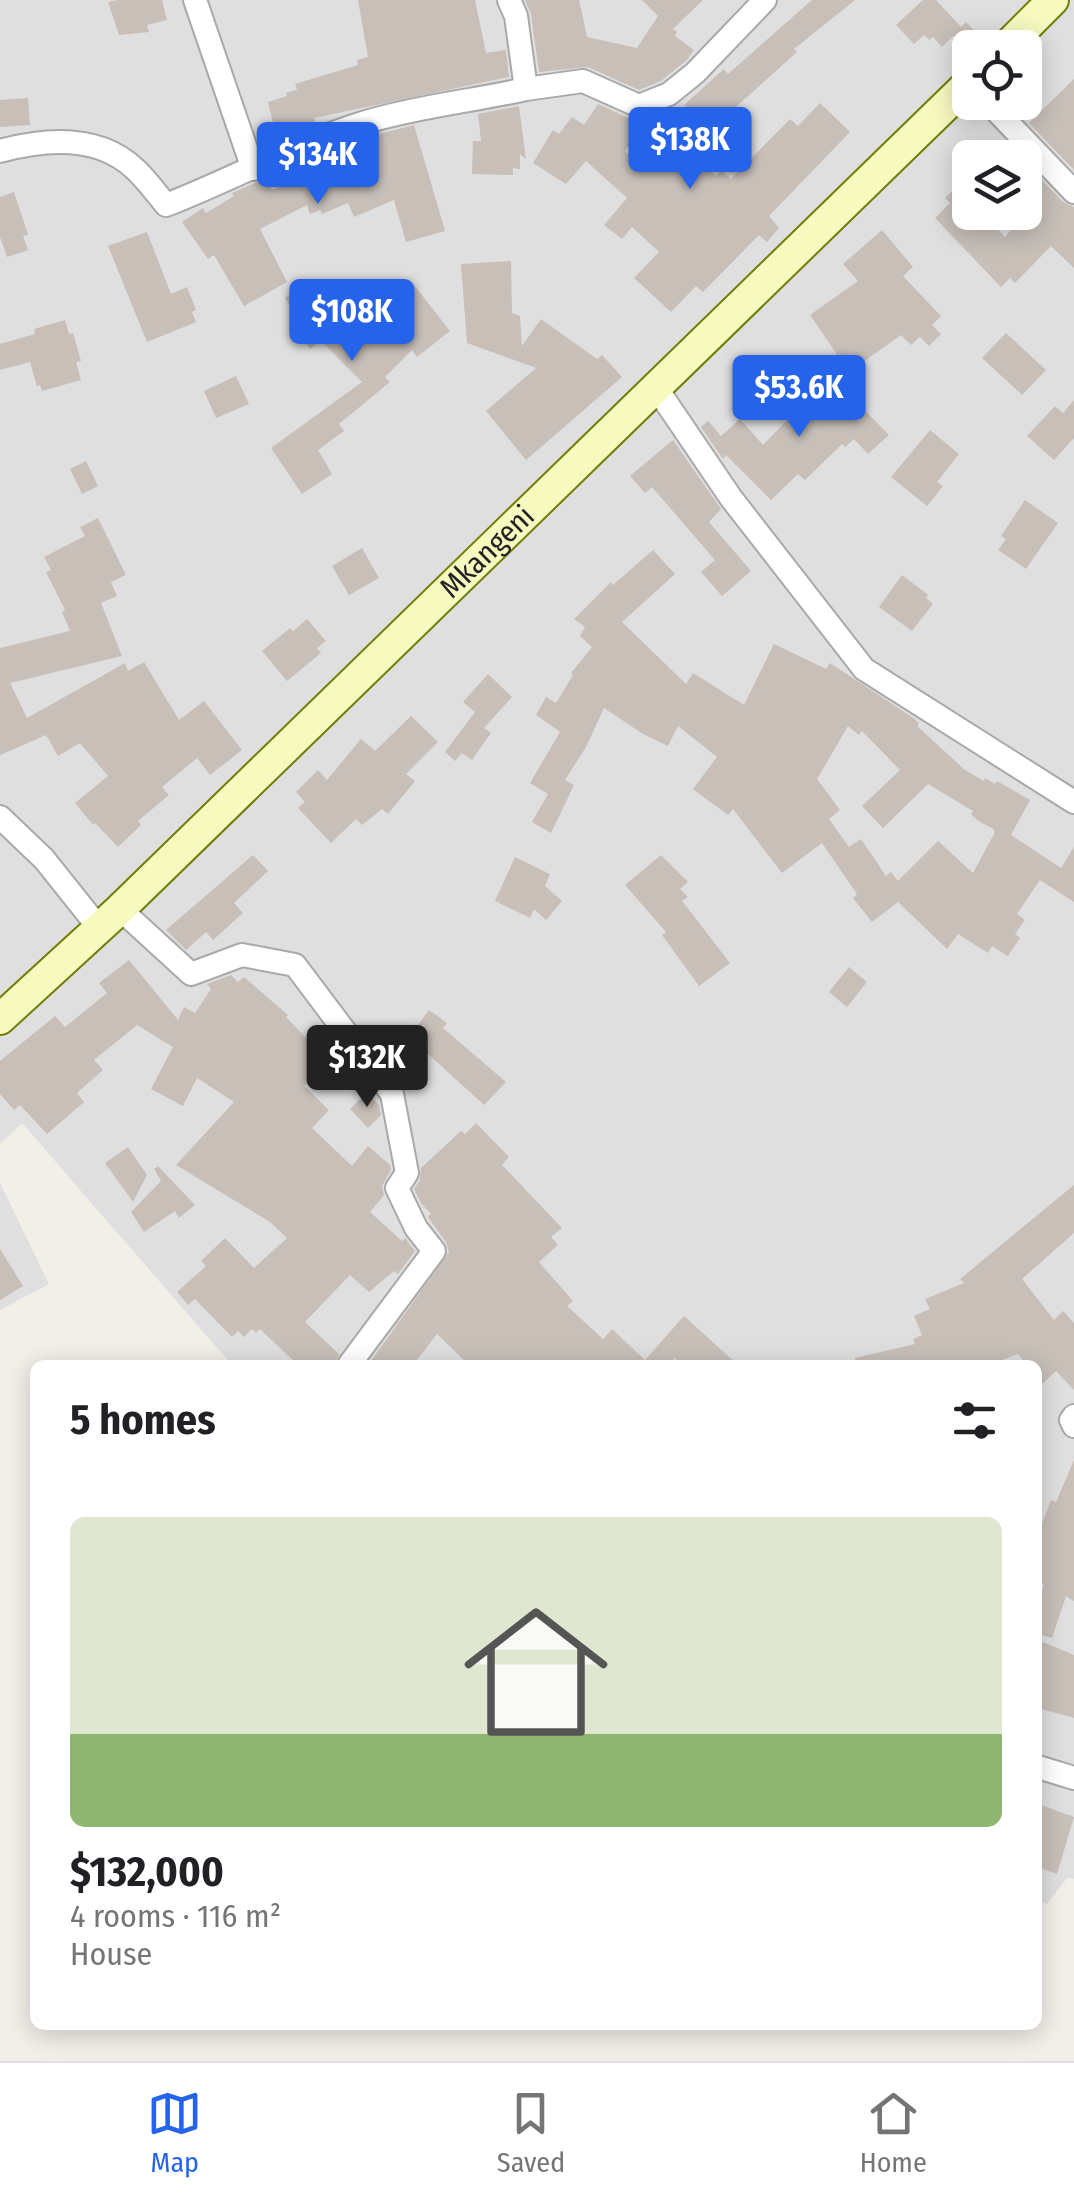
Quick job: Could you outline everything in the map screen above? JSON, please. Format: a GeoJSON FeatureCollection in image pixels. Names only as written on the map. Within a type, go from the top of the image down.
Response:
{"type":"FeatureCollection","features":[{"type":"Feature","properties":{"kind":"street"},"geometry":{"type":"LineString","coordinates":[[194,0],[253,169]]}},
{"type":"Feature","properties":{"kind":"street"},"geometry":{"type":"LineString","coordinates":[[509,0],[516,16],[526,90]]}},
{"type":"Feature","properties":{"kind":"street"},"geometry":{"type":"LineString","coordinates":[[0,151],[65,140],[108,151],[134,167],[166,205],[319,138],[433,105],[583,81],[639,106],[669,94],[695,73],[764,0]]}},
{"type":"Feature","properties":{"kind":"street"},"geometry":{"type":"LineString","coordinates":[[1023,30],[1053,0]]}},
{"type":"Feature","properties":{"kind":"street","name":"Mkangeni"},"geometry":{"type":"LineString","coordinates":[[0,1019],[109,919],[952,100]]}},
{"type":"Feature","properties":{"kind":"street"},"geometry":{"type":"LineString","coordinates":[[1005,120],[1074,192]]}},
{"type":"Feature","properties":{"kind":"street"},"geometry":{"type":"LineString","coordinates":[[657,389],[731,498],[864,669],[1074,802]]}},
{"type":"Feature","properties":{"kind":"street"},"geometry":{"type":"LineString","coordinates":[[0,817],[109,919],[190,974],[242,955],[295,965],[392,1094],[407,1173],[397,1188],[416,1228],[434,1251],[353,1360]]}},
{"type":"Feature","properties":{"kind":"street"},"geometry":{"type":"LineString","coordinates":[[1074,1416],[1074,1426]]}},
{"type":"Feature","properties":{"kind":"street"},"geometry":{"type":"LineString","coordinates":[[1042,1768],[1074,1778]]}},
{"type":"Feature","properties":{"kind":"shaded area"},"geometry":{"type":"Polygon","coordinates":[[[0,0],[1074,0],[1074,1879],[1067,1878],[1047,1904],[1042,1902],[1042,1360],[228,1360],[22,1123],[0,1144],[0,0]]]}},
{"type":"Feature","properties":{"kind":"shaded area"},"geometry":{"type":"Polygon","coordinates":[[[0,1183],[49,1284],[0,1310],[0,1183]]]}},
{"type":"Feature","properties":{"kind":"building"},"geometry":{"type":"Polygon","coordinates":[[[162,0],[167,20],[147,25],[149,32],[119,35],[108,2],[162,0]]]}},
{"type":"Feature","properties":{"kind":"building"},"geometry":{"type":"Polygon","coordinates":[[[358,0],[475,0],[486,53],[506,50],[509,77],[314,118],[315,124],[277,140],[268,102],[297,90],[295,84],[358,65],[357,60],[368,57],[358,0]]]}},
{"type":"Feature","properties":{"kind":"building"},"geometry":{"type":"Polygon","coordinates":[[[525,0],[579,0],[587,37],[637,48],[658,16],[642,0],[703,0],[673,29],[677,32],[675,36],[694,50],[687,60],[661,81],[639,90],[588,67],[539,72],[531,14],[525,0]]]}},
{"type":"Feature","properties":{"kind":"building"},"geometry":{"type":"Polygon","coordinates":[[[812,0],[855,0],[794,49],[797,52],[708,132],[684,105],[724,69],[728,74],[812,0]]]}},
{"type":"Feature","properties":{"kind":"building"},"geometry":{"type":"Polygon","coordinates":[[[923,0],[936,0],[961,27],[966,22],[974,30],[952,30],[952,37],[942,47],[933,37],[929,40],[924,35],[914,44],[896,25],[923,0]]]}},
{"type":"Feature","properties":{"kind":"building"},"geometry":{"type":"Polygon","coordinates":[[[1074,79],[1074,170],[1029,123],[1042,120],[1042,110],[1074,79]]]}},
{"type":"Feature","properties":{"kind":"building"},"geometry":{"type":"Polygon","coordinates":[[[28,98],[30,125],[0,127],[0,100],[28,98]]]}},
{"type":"Feature","properties":{"kind":"building"},"geometry":{"type":"Polygon","coordinates":[[[820,103],[850,132],[769,216],[779,228],[767,242],[759,235],[703,292],[696,286],[671,312],[634,278],[659,252],[632,227],[622,239],[604,225],[627,198],[586,161],[566,184],[533,163],[553,130],[559,134],[572,117],[584,125],[598,104],[633,120],[646,119],[625,151],[627,154],[656,129],[688,158],[691,155],[716,176],[721,170],[731,179],[790,119],[798,126],[820,103]]]}},
{"type":"Feature","properties":{"kind":"building"},"geometry":{"type":"Polygon","coordinates":[[[519,106],[526,159],[520,154],[520,169],[513,168],[513,175],[472,174],[473,141],[481,141],[478,114],[519,106]]]}},
{"type":"Feature","properties":{"kind":"building"},"geometry":{"type":"Polygon","coordinates":[[[414,125],[445,231],[406,242],[394,200],[354,217],[348,203],[322,214],[320,210],[310,214],[307,205],[260,229],[287,282],[244,306],[214,255],[208,259],[182,222],[203,208],[206,213],[234,196],[232,193],[266,178],[272,190],[332,166],[327,156],[376,138],[375,135],[414,125]]]}},
{"type":"Feature","properties":{"kind":"building"},"geometry":{"type":"Polygon","coordinates":[[[1042,180],[1063,202],[1074,207],[1074,268],[1051,246],[1015,283],[1010,278],[1001,287],[935,218],[950,203],[945,198],[952,191],[952,230],[999,230],[1005,237],[1011,230],[1042,230],[1042,180]]]}},
{"type":"Feature","properties":{"kind":"building"},"geometry":{"type":"Polygon","coordinates":[[[14,192],[28,235],[23,236],[28,250],[7,257],[0,237],[0,197],[14,192]]]}},
{"type":"Feature","properties":{"kind":"building"},"geometry":{"type":"Polygon","coordinates":[[[882,230],[913,267],[903,276],[941,316],[932,325],[941,334],[929,346],[920,337],[911,345],[901,335],[849,372],[810,315],[858,281],[843,264],[882,230]]]}},
{"type":"Feature","properties":{"kind":"building"},"geometry":{"type":"Polygon","coordinates":[[[147,232],[171,294],[187,287],[196,322],[147,342],[108,246],[147,232]]]}},
{"type":"Feature","properties":{"kind":"building"},"geometry":{"type":"Polygon","coordinates":[[[511,261],[512,313],[520,316],[522,346],[541,319],[597,359],[602,355],[622,377],[526,460],[486,411],[536,368],[467,343],[461,264],[511,261]]]}},
{"type":"Feature","properties":{"kind":"building"},"geometry":{"type":"Polygon","coordinates":[[[305,285],[320,299],[337,287],[362,325],[414,285],[450,331],[417,357],[412,350],[385,377],[390,382],[339,424],[344,431],[318,450],[332,474],[302,494],[271,448],[362,382],[321,341],[310,349],[290,321],[297,316],[285,298],[305,285]]]}},
{"type":"Feature","properties":{"kind":"building"},"geometry":{"type":"Polygon","coordinates":[[[65,320],[81,361],[76,362],[81,380],[42,391],[30,362],[0,370],[0,344],[65,320]]]}},
{"type":"Feature","properties":{"kind":"building"},"geometry":{"type":"Polygon","coordinates":[[[1006,333],[1046,370],[1022,395],[982,358],[1006,333]]]}},
{"type":"Feature","properties":{"kind":"building"},"geometry":{"type":"Polygon","coordinates":[[[236,376],[249,404],[216,418],[204,391],[236,376]]]}},
{"type":"Feature","properties":{"kind":"building"},"geometry":{"type":"Polygon","coordinates":[[[834,379],[889,435],[868,454],[854,439],[845,447],[842,444],[805,480],[798,474],[771,500],[726,455],[723,459],[701,427],[708,421],[721,436],[740,419],[763,445],[816,390],[819,394],[834,379]]]}},
{"type":"Feature","properties":{"kind":"building"},"geometry":{"type":"Polygon","coordinates":[[[1074,400],[1074,438],[1054,460],[1027,436],[1055,406],[1063,413],[1074,400]]]}},
{"type":"Feature","properties":{"kind":"building"},"geometry":{"type":"Polygon","coordinates":[[[930,430],[959,454],[937,482],[943,486],[927,506],[891,477],[930,430]]]}},
{"type":"Feature","properties":{"kind":"building"},"geometry":{"type":"Polygon","coordinates":[[[673,440],[721,509],[709,522],[751,571],[722,596],[701,572],[715,560],[652,487],[645,493],[630,476],[673,440]]]}},
{"type":"Feature","properties":{"kind":"building"},"geometry":{"type":"Polygon","coordinates":[[[86,461],[98,486],[82,494],[70,469],[86,461]]]}},
{"type":"Feature","properties":{"kind":"building"},"geometry":{"type":"Polygon","coordinates":[[[1025,500],[1058,523],[1026,569],[998,550],[1006,539],[1001,536],[1025,500]]]}},
{"type":"Feature","properties":{"kind":"building"},"geometry":{"type":"Polygon","coordinates":[[[98,518],[126,575],[111,582],[117,596],[101,603],[122,656],[10,683],[27,718],[125,663],[128,671],[144,662],[179,720],[204,701],[242,750],[210,775],[197,758],[162,787],[169,795],[138,821],[141,825],[118,847],[75,803],[108,776],[80,743],[58,756],[46,735],[0,755],[0,648],[70,631],[62,612],[65,610],[46,572],[51,570],[44,557],[85,536],[80,527],[98,518]]]}},
{"type":"Feature","properties":{"kind":"building"},"geometry":{"type":"Polygon","coordinates":[[[362,548],[379,578],[349,595],[332,566],[362,548]]]}},
{"type":"Feature","properties":{"kind":"building"},"geometry":{"type":"Polygon","coordinates":[[[653,550],[675,574],[622,622],[686,684],[693,673],[744,705],[774,644],[826,669],[830,663],[915,719],[917,726],[965,770],[984,781],[997,781],[1030,800],[1011,835],[1061,868],[1074,847],[1074,902],[1040,880],[1017,914],[1025,920],[1015,934],[1020,938],[1008,956],[992,946],[988,953],[958,934],[947,949],[898,902],[872,922],[853,898],[857,894],[822,843],[782,873],[733,809],[728,815],[693,789],[717,757],[678,726],[668,746],[604,708],[565,780],[574,785],[551,833],[532,822],[548,794],[530,783],[560,732],[536,715],[546,697],[556,703],[571,673],[592,647],[580,636],[585,627],[574,619],[611,582],[613,585],[653,550]],[[848,726],[817,779],[840,810],[829,819],[849,847],[861,839],[886,876],[891,872],[898,881],[938,841],[973,873],[995,832],[993,829],[977,820],[971,814],[973,811],[928,784],[883,828],[862,806],[900,770],[862,731],[859,735],[848,726]]]}},
{"type":"Feature","properties":{"kind":"building"},"geometry":{"type":"Polygon","coordinates":[[[902,575],[928,595],[926,598],[933,604],[912,631],[879,607],[902,575]]]}},
{"type":"Feature","properties":{"kind":"building"},"geometry":{"type":"Polygon","coordinates":[[[307,619],[326,641],[317,648],[321,653],[287,681],[262,651],[307,619]]]}},
{"type":"Feature","properties":{"kind":"building"},"geometry":{"type":"Polygon","coordinates":[[[488,674],[512,697],[484,728],[491,733],[472,760],[462,753],[455,761],[445,752],[475,712],[463,702],[488,674]]]}},
{"type":"Feature","properties":{"kind":"building"},"geometry":{"type":"Polygon","coordinates":[[[411,716],[438,742],[406,774],[415,781],[388,814],[382,809],[362,825],[356,819],[331,843],[298,808],[305,802],[296,792],[318,770],[327,780],[361,739],[375,751],[411,716]]]}},
{"type":"Feature","properties":{"kind":"building"},"geometry":{"type":"Polygon","coordinates":[[[253,855],[268,871],[234,903],[243,913],[213,940],[206,932],[186,950],[166,930],[253,855]]]}},
{"type":"Feature","properties":{"kind":"building"},"geometry":{"type":"Polygon","coordinates":[[[661,855],[688,882],[680,889],[688,897],[682,901],[730,963],[699,986],[662,935],[666,932],[625,885],[661,855]]]}},
{"type":"Feature","properties":{"kind":"building"},"geometry":{"type":"Polygon","coordinates":[[[515,857],[550,874],[545,886],[562,901],[546,920],[534,909],[530,918],[495,901],[515,857]]]}},
{"type":"Feature","properties":{"kind":"building"},"geometry":{"type":"Polygon","coordinates":[[[129,960],[178,1020],[184,1007],[195,1013],[211,989],[207,984],[231,975],[238,982],[244,977],[288,1015],[329,1062],[304,1086],[329,1110],[312,1128],[352,1166],[368,1146],[390,1165],[382,1186],[384,1195],[370,1212],[402,1241],[405,1238],[415,1251],[398,1274],[394,1271],[369,1292],[350,1275],[305,1322],[339,1354],[336,1360],[293,1360],[260,1329],[256,1333],[252,1329],[244,1337],[238,1331],[232,1337],[195,1299],[188,1305],[177,1292],[206,1266],[201,1261],[225,1238],[254,1268],[287,1238],[270,1222],[176,1165],[234,1102],[197,1078],[183,1106],[151,1089],[173,1047],[137,1025],[94,1060],[103,1070],[77,1093],[84,1102],[47,1134],[20,1105],[14,1110],[0,1094],[0,1061],[55,1016],[65,1027],[107,993],[99,983],[129,960]]]}},
{"type":"Feature","properties":{"kind":"building"},"geometry":{"type":"Polygon","coordinates":[[[849,967],[867,982],[847,1007],[829,992],[849,967]]]}},
{"type":"Feature","properties":{"kind":"building"},"geometry":{"type":"Polygon","coordinates":[[[429,1010],[447,1023],[443,1028],[506,1082],[484,1105],[428,1054],[411,1077],[390,1062],[429,1010]]]}},
{"type":"Feature","properties":{"kind":"building"},"geometry":{"type":"Polygon","coordinates":[[[367,1093],[379,1105],[381,1115],[368,1128],[350,1109],[367,1093]]]}},
{"type":"Feature","properties":{"kind":"building"},"geometry":{"type":"Polygon","coordinates":[[[476,1123],[509,1157],[502,1165],[562,1228],[551,1237],[558,1245],[539,1262],[573,1301],[567,1306],[603,1339],[612,1329],[645,1360],[464,1360],[437,1334],[417,1360],[372,1360],[449,1252],[414,1189],[421,1168],[461,1131],[465,1134],[476,1123]]]}},
{"type":"Feature","properties":{"kind":"building"},"geometry":{"type":"Polygon","coordinates":[[[128,1147],[147,1175],[133,1202],[105,1163],[128,1147]]]}},
{"type":"Feature","properties":{"kind":"building"},"geometry":{"type":"Polygon","coordinates":[[[158,1166],[195,1205],[179,1218],[175,1211],[144,1232],[131,1212],[161,1181],[154,1169],[158,1166]]]}},
{"type":"Feature","properties":{"kind":"building"},"geometry":{"type":"Polygon","coordinates":[[[1074,1185],[1074,1233],[1022,1279],[1054,1320],[1063,1311],[1074,1323],[1074,1390],[1056,1371],[1042,1384],[1042,1360],[1023,1360],[1018,1354],[1002,1360],[855,1360],[915,1344],[913,1339],[922,1335],[914,1316],[930,1309],[925,1299],[964,1283],[960,1279],[1074,1185]]]}},
{"type":"Feature","properties":{"kind":"building"},"geometry":{"type":"Polygon","coordinates":[[[0,1249],[23,1286],[0,1300],[0,1249]]]}},
{"type":"Feature","properties":{"kind":"building"},"geometry":{"type":"Polygon","coordinates":[[[684,1316],[732,1360],[677,1360],[645,1360],[684,1316]]]}},
{"type":"Feature","properties":{"kind":"building"},"geometry":{"type":"Polygon","coordinates":[[[1074,1460],[1074,1601],[1066,1596],[1052,1638],[1042,1635],[1042,1524],[1051,1500],[1056,1502],[1074,1460]]]}},
{"type":"Feature","properties":{"kind":"building"},"geometry":{"type":"Polygon","coordinates":[[[1042,1645],[1074,1655],[1074,1718],[1042,1709],[1042,1645]]]}},
{"type":"Feature","properties":{"kind":"building"},"geometry":{"type":"Polygon","coordinates":[[[1042,1805],[1074,1817],[1057,1874],[1042,1868],[1042,1805]]]}}]}
